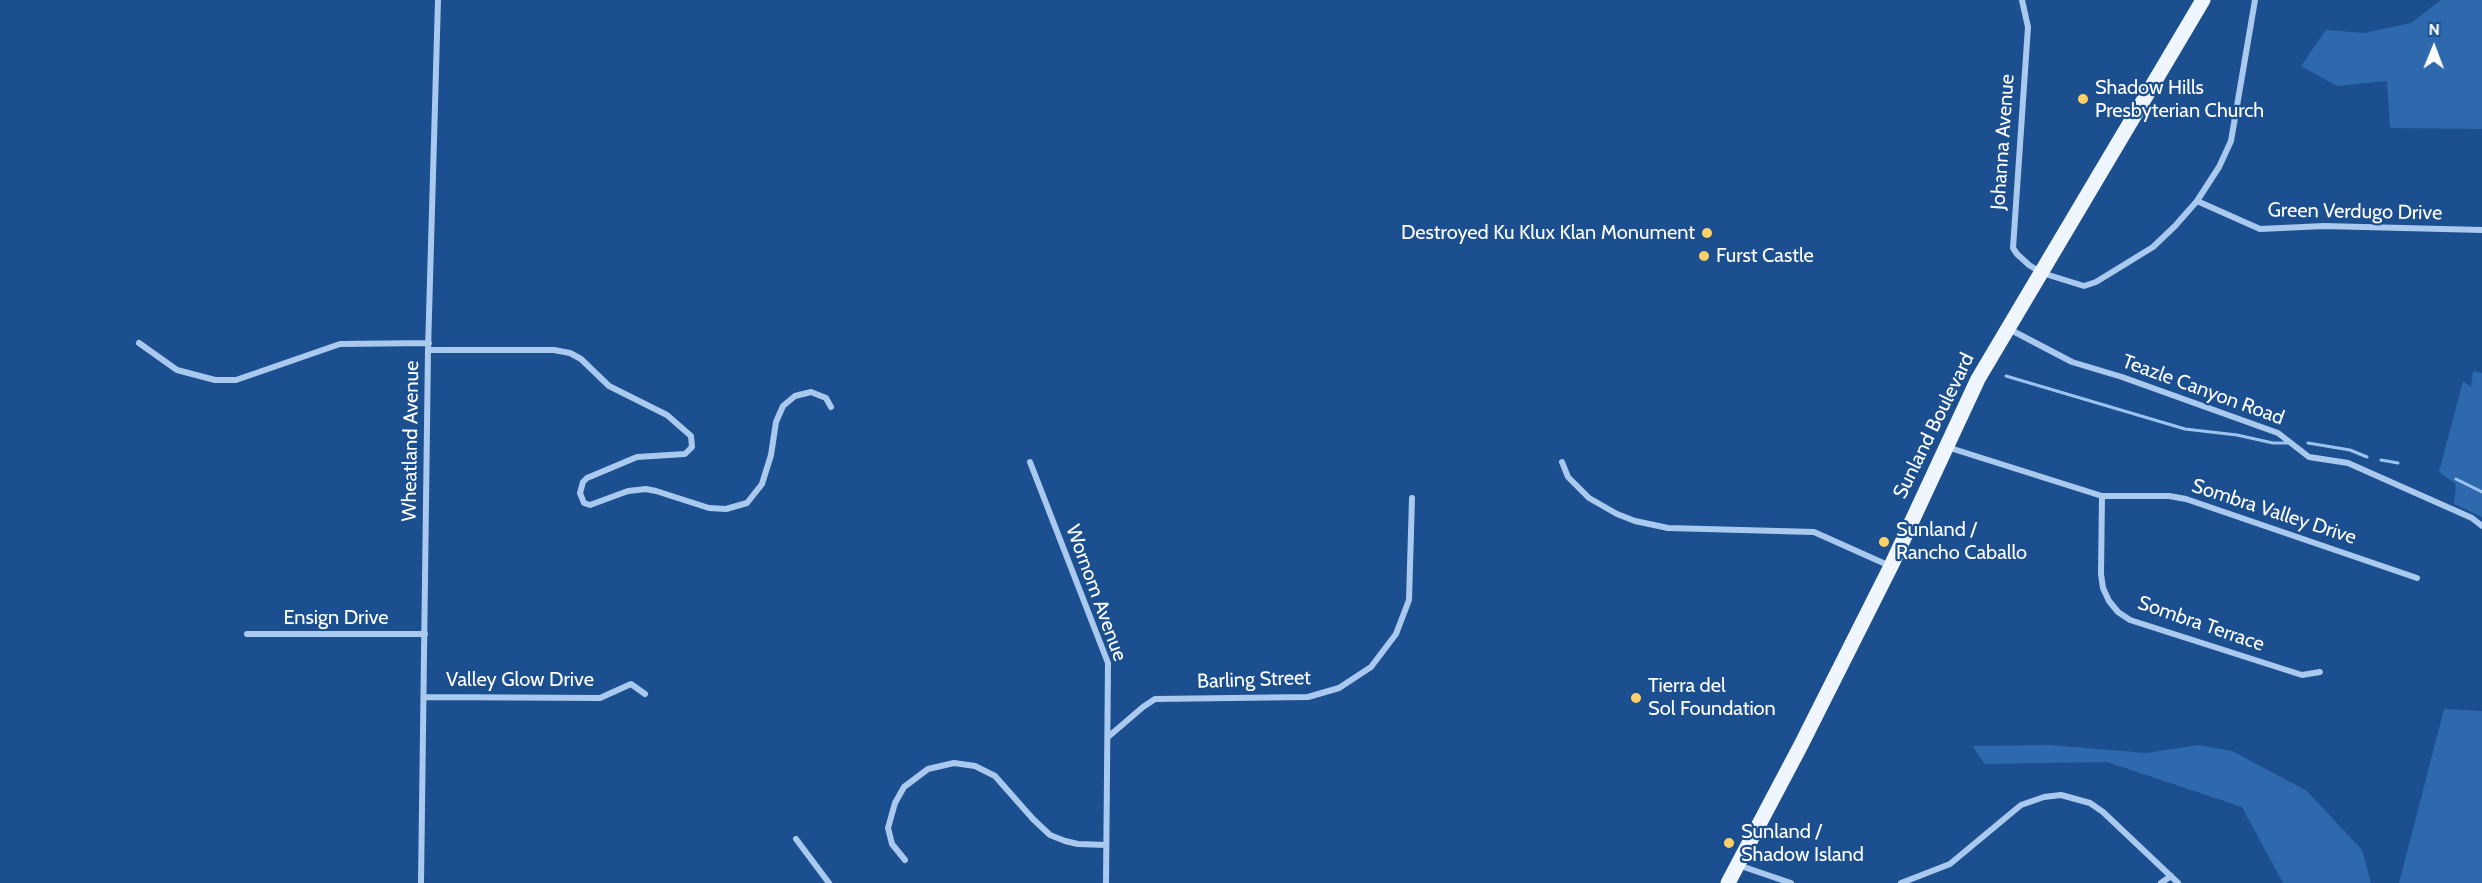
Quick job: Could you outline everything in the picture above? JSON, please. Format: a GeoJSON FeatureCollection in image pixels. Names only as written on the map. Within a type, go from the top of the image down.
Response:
{"type":"FeatureCollection","features":[{"type":"Feature","properties":{"kind":"main road","name":"Sunland Boulevard"},"geometry":{"type":"LineString","coordinates":[[1728,883],[1801,746],[1891,566],[1978,379],[2203,0]]}},
{"type":"Feature","properties":{"kind":"street","name":"Wheatland Avenue"},"geometry":{"type":"LineString","coordinates":[[421,883],[428,346],[438,0]]}},
{"type":"Feature","properties":{"kind":"street","name":"Johanna Avenue"},"geometry":{"type":"LineString","coordinates":[[2022,0],[2028,31],[2012,240],[2017,255],[2042,273],[2084,286],[2096,282],[2153,247],[2197,201],[2219,167],[2231,141],[2255,0]]}},
{"type":"Feature","properties":{"kind":"street","name":"Green Verdugo Drive"},"geometry":{"type":"LineString","coordinates":[[2197,201],[2260,229],[2324,226],[2482,230]]}},
{"type":"Feature","properties":{"kind":"street","name":"Teazle Canyon Road"},"geometry":{"type":"LineString","coordinates":[[2008,329],[2072,362],[2122,377],[2278,433],[2309,457],[2348,463],[2472,518],[2482,526]]}},
{"type":"Feature","properties":{"kind":"street"},"geometry":{"type":"LineString","coordinates":[[139,343],[177,370],[215,380],[236,380],[340,344],[554,350],[570,353],[581,359],[609,386],[667,415],[691,436],[692,447],[686,454],[637,457],[587,478],[583,482],[580,493],[584,503],[590,505],[628,491],[646,489],[656,490],[709,508],[726,509],[747,503],[762,484],[771,455],[776,422],[783,406],[795,396],[811,392],[826,398],[831,407]]}},
{"type":"Feature","properties":{"kind":"street","name":"Sombra Valley Drive"},"geometry":{"type":"LineString","coordinates":[[1945,446],[2102,496],[2169,496],[2186,499],[2417,578]]}},
{"type":"Feature","properties":{"kind":"street","name":"Wornom Avenue"},"geometry":{"type":"LineString","coordinates":[[1030,462],[1108,663],[1106,883]]}},
{"type":"Feature","properties":{"kind":"street"},"geometry":{"type":"LineString","coordinates":[[1562,462],[1568,477],[1589,498],[1635,521],[1668,528],[1814,532],[1891,566]]}},
{"type":"Feature","properties":{"kind":"street","name":"Sombra Terrace"},"geometry":{"type":"LineString","coordinates":[[2102,496],[2101,574],[2106,595],[2118,612],[2130,620],[2302,675],[2320,672]]}},
{"type":"Feature","properties":{"kind":"street","name":"Barling Street"},"geometry":{"type":"LineString","coordinates":[[1108,737],[1155,699],[1308,697],[1339,688],[1371,667],[1396,634],[1409,600],[1412,498]]}},
{"type":"Feature","properties":{"kind":"street","name":"Ensign Drive"},"geometry":{"type":"LineString","coordinates":[[246,634],[425,634]]}},
{"type":"Feature","properties":{"kind":"street","name":"Valley Glow Drive"},"geometry":{"type":"LineString","coordinates":[[424,697],[600,698],[631,684],[645,694]]}},
{"type":"Feature","properties":{"kind":"street"},"geometry":{"type":"LineString","coordinates":[[905,860],[892,844],[888,828],[895,803],[904,787],[927,769],[954,763],[975,766],[994,776],[1050,835],[1078,844],[1106,845]]}},
{"type":"Feature","properties":{"kind":"street"},"geometry":{"type":"LineString","coordinates":[[1901,883],[1950,864],[2021,805],[2044,797],[2061,795],[2090,803],[2103,812],[2178,883]]}},
{"type":"Feature","properties":{"kind":"street"},"geometry":{"type":"LineString","coordinates":[[796,840],[830,883]]}},
{"type":"Feature","properties":{"kind":"street"},"geometry":{"type":"LineString","coordinates":[[1737,865],[1791,883]]}},
{"type":"Feature","properties":{"kind":"street"},"geometry":{"type":"LineString","coordinates":[[2161,883],[2171,876]]}},
{"type":"Feature","properties":{"kind":"shaded area"},"geometry":{"type":"Polygon","coordinates":[[[2441,0],[2482,0],[2482,129],[2390,128],[2387,81],[2337,86],[2301,66],[2326,30],[2364,33],[2411,23],[2441,0]]]}},
{"type":"Feature","properties":{"kind":"shaded area"},"geometry":{"type":"Polygon","coordinates":[[[2473,371],[2482,373],[2482,517],[2454,504],[2456,484],[2439,472],[2463,381],[2471,387],[2473,371]]]}},
{"type":"Feature","properties":{"kind":"shaded area"},"geometry":{"type":"Polygon","coordinates":[[[2444,709],[2482,711],[2482,883],[2399,883],[2444,709]]]}},
{"type":"Feature","properties":{"kind":"shaded area"},"geometry":{"type":"Polygon","coordinates":[[[2049,745],[2146,753],[2198,745],[2232,751],[2307,791],[2362,850],[2371,883],[2283,883],[2242,807],[2107,762],[1985,764],[1972,746],[2049,745]]]}},
{"type":"Feature","properties":{"kind":"waterway"},"geometry":{"type":"LineString","coordinates":[[2006,376],[2185,429],[2237,435],[2273,443],[2287,443]]}},
{"type":"Feature","properties":{"kind":"waterway"},"geometry":{"type":"LineString","coordinates":[[2308,443],[2350,450],[2367,457]]}},
{"type":"Feature","properties":{"kind":"waterway"},"geometry":{"type":"LineString","coordinates":[[2381,460],[2398,463]]}},
{"type":"Feature","properties":{"kind":"waterway"},"geometry":{"type":"LineString","coordinates":[[2456,479],[2482,492]]}},
{"type":"Feature","properties":{"kind":"place","name":"Shadow Hills Presbyterian Church"},"geometry":{"type":"Point","coordinates":[2083,99]}},
{"type":"Feature","properties":{"kind":"place","name":"Destroyed Ku Klux Klan Monument"},"geometry":{"type":"Point","coordinates":[1707,233]}},
{"type":"Feature","properties":{"kind":"place","name":"Furst Castle"},"geometry":{"type":"Point","coordinates":[1704,256]}},
{"type":"Feature","properties":{"kind":"place","name":"Sunland / Rancho Caballo"},"geometry":{"type":"Point","coordinates":[1884,542]}},
{"type":"Feature","properties":{"kind":"place","name":"Tierra del Sol Foundation"},"geometry":{"type":"Point","coordinates":[1636,698]}},
{"type":"Feature","properties":{"kind":"place","name":"Sunland / Shadow Island"},"geometry":{"type":"Point","coordinates":[1729,843]}}]}
